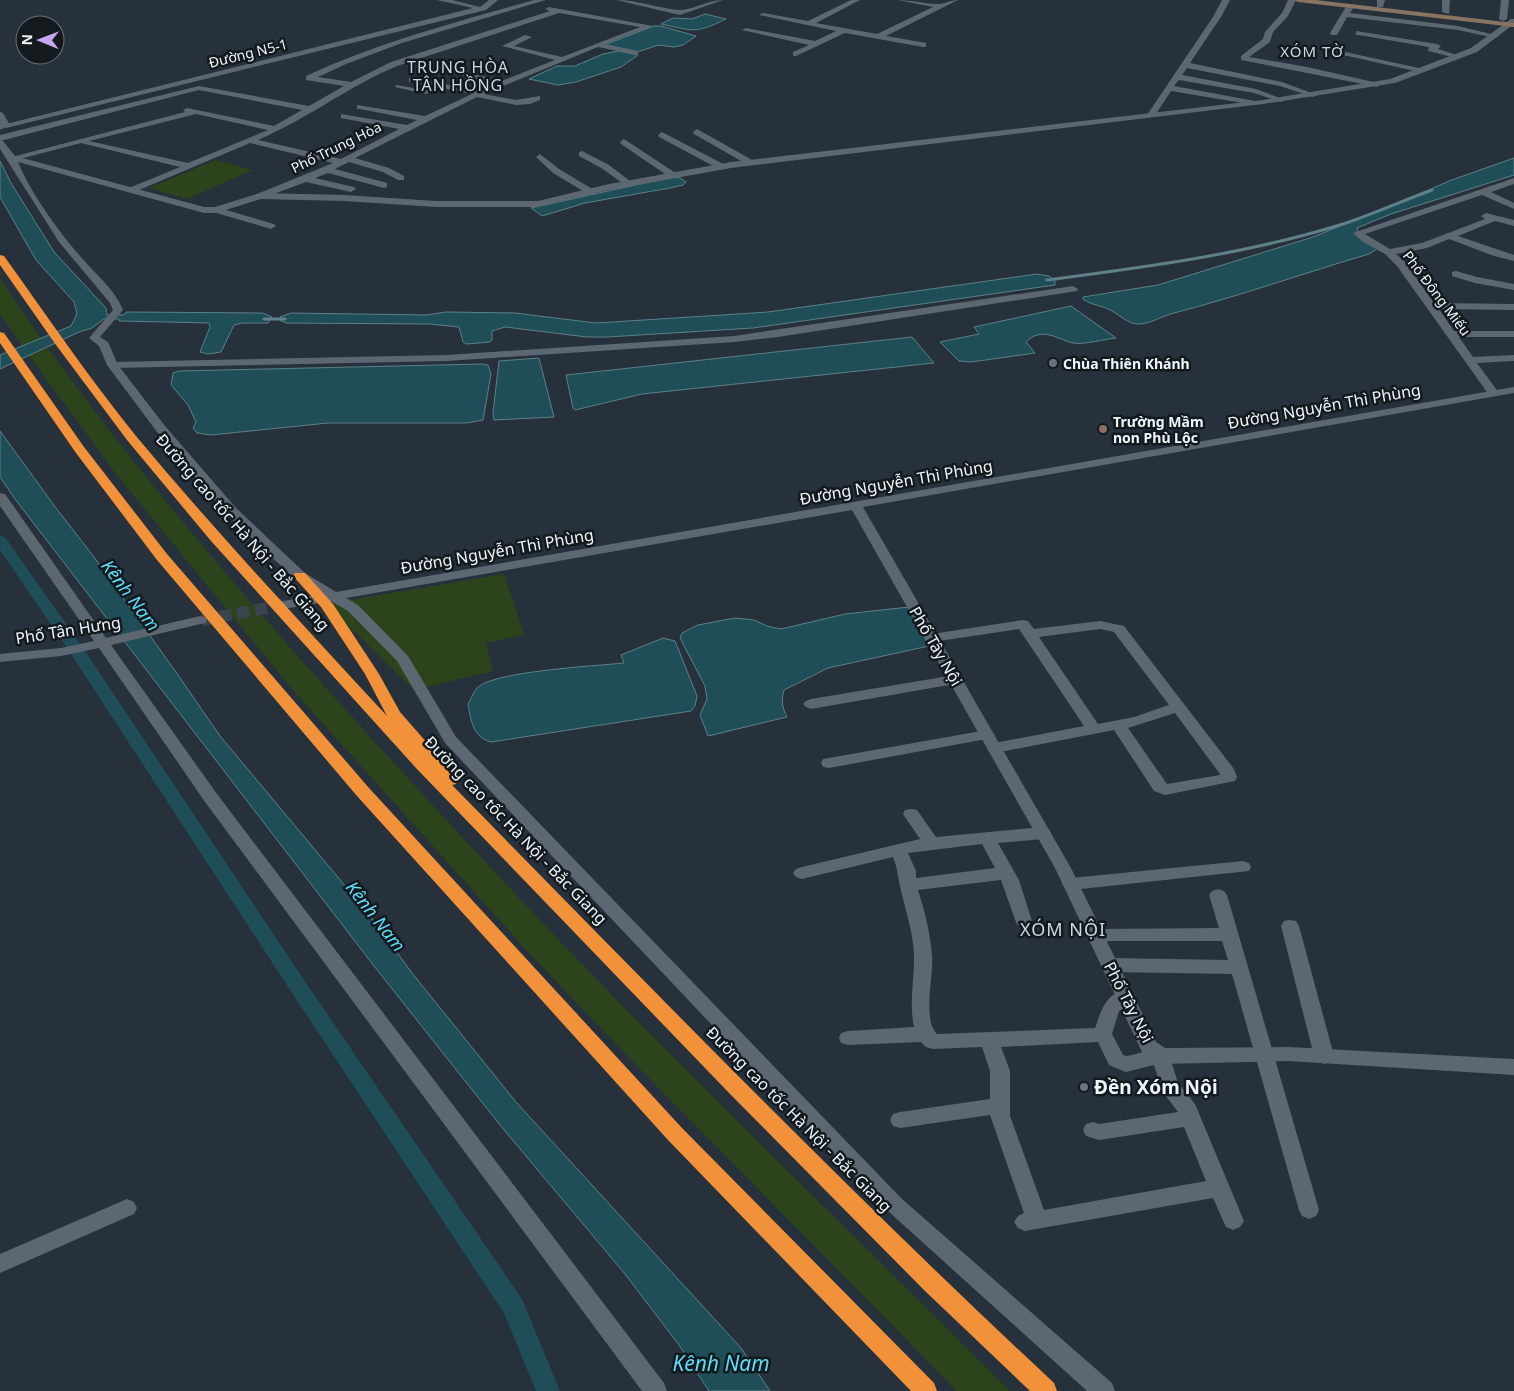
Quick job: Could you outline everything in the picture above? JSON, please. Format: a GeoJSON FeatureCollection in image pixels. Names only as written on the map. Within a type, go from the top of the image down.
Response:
{"type":"FeatureCollection","features":[{"type":"Feature","properties":{"kind":"highway","name":"Đường cao tốc Hà Nội - Bắc Giang"},"geometry":{"type":"LineString","coordinates":[[0,258],[60,343],[126,429],[216,538],[422,764],[738,1089],[933,1284],[1046,1391]]}},
{"type":"Feature","properties":{"kind":"highway"},"geometry":{"type":"LineString","coordinates":[[0,335],[80,450],[162,557],[363,792],[675,1134],[926,1391]]}},
{"type":"Feature","properties":{"kind":"highway"},"geometry":{"type":"LineString","coordinates":[[300,576],[326,597],[372,674],[393,714],[549,894]]}},
{"type":"Feature","properties":{"kind":"highway"},"geometry":{"type":"LineString","coordinates":[[933,1284],[1057,1391]]}},
{"type":"Feature","properties":{"kind":"main road"},"geometry":{"type":"LineString","coordinates":[[1298,0],[1511,22]]}},
{"type":"Feature","properties":{"kind":"main road"},"geometry":{"type":"LineString","coordinates":[[1333,0],[1380,3],[1511,22]]}},
{"type":"Feature","properties":{"kind":"street"},"geometry":{"type":"LineString","coordinates":[[441,0],[527,5],[558,11]]}},
{"type":"Feature","properties":{"kind":"street"},"geometry":{"type":"LineString","coordinates":[[353,85],[309,78],[384,46],[542,0]]}},
{"type":"Feature","properties":{"kind":"street"},"geometry":{"type":"LineString","coordinates":[[620,0],[680,12],[719,0]]}},
{"type":"Feature","properties":{"kind":"street"},"geometry":{"type":"LineString","coordinates":[[808,24],[856,0]]}},
{"type":"Feature","properties":{"kind":"street"},"geometry":{"type":"LineString","coordinates":[[902,0],[939,6]]}},
{"type":"Feature","properties":{"kind":"street"},"geometry":{"type":"LineString","coordinates":[[877,37],[954,0]]}},
{"type":"Feature","properties":{"kind":"street"},"geometry":{"type":"LineString","coordinates":[[1151,115],[1186,65],[1226,0]]}},
{"type":"Feature","properties":{"kind":"street"},"geometry":{"type":"LineString","coordinates":[[1292,0],[1285,14],[1269,32],[1267,40],[1244,55],[1244,58],[1307,69],[1375,85]]}},
{"type":"Feature","properties":{"kind":"street"},"geometry":{"type":"LineString","coordinates":[[1446,0],[1446,12]]}},
{"type":"Feature","properties":{"kind":"street"},"geometry":{"type":"LineString","coordinates":[[260,196],[344,198],[436,204],[538,204],[629,184],[722,167],[1313,95],[1392,82],[1474,50],[1495,36],[1511,22],[1505,0]]}},
{"type":"Feature","properties":{"kind":"street","name":"Đường N5-1"},"geometry":{"type":"LineString","coordinates":[[3,126],[489,4]]}},
{"type":"Feature","properties":{"kind":"street"},"geometry":{"type":"LineString","coordinates":[[1334,33],[1351,6]]}},
{"type":"Feature","properties":{"kind":"street"},"geometry":{"type":"LineString","coordinates":[[132,190],[252,141],[394,64],[558,11]]}},
{"type":"Feature","properties":{"kind":"street","name":"Phố Trung Hòa"},"geometry":{"type":"LineString","coordinates":[[12,158],[204,210],[216,210],[306,179],[479,94],[597,45],[649,26],[558,11]]}},
{"type":"Feature","properties":{"kind":"street"},"geometry":{"type":"LineString","coordinates":[[763,15],[923,45]]}},
{"type":"Feature","properties":{"kind":"street"},"geometry":{"type":"LineString","coordinates":[[1347,15],[1452,28],[1495,36]]}},
{"type":"Feature","properties":{"kind":"street"},"geometry":{"type":"LineString","coordinates":[[746,30],[817,44]]}},
{"type":"Feature","properties":{"kind":"street"},"geometry":{"type":"LineString","coordinates":[[796,54],[844,30]]}},
{"type":"Feature","properties":{"kind":"street"},"geometry":{"type":"LineString","coordinates":[[1359,33],[1437,46],[1431,49],[1456,56]]}},
{"type":"Feature","properties":{"kind":"street"},"geometry":{"type":"LineString","coordinates":[[528,37],[506,46],[562,59]]}},
{"type":"Feature","properties":{"kind":"street"},"geometry":{"type":"LineString","coordinates":[[597,45],[632,53]]}},
{"type":"Feature","properties":{"kind":"street"},"geometry":{"type":"LineString","coordinates":[[1348,54],[1419,70]]}},
{"type":"Feature","properties":{"kind":"street"},"geometry":{"type":"LineString","coordinates":[[1186,65],[1282,84],[1313,95]]}},
{"type":"Feature","properties":{"kind":"street"},"geometry":{"type":"LineString","coordinates":[[452,72],[505,83]]}},
{"type":"Feature","properties":{"kind":"street"},"geometry":{"type":"LineString","coordinates":[[1177,77],[1256,91],[1281,100]]}},
{"type":"Feature","properties":{"kind":"street"},"geometry":{"type":"LineString","coordinates":[[412,80],[522,103],[529,103],[537,98]]}},
{"type":"Feature","properties":{"kind":"street"},"geometry":{"type":"LineString","coordinates":[[399,87],[438,94]]}},
{"type":"Feature","properties":{"kind":"street"},"geometry":{"type":"LineString","coordinates":[[300,576],[231,511],[160,429],[114,365],[104,344],[94,337],[115,315],[118,310],[117,306],[75,257],[24,183],[13,164],[12,158],[1,144],[199,88],[310,109]]}},
{"type":"Feature","properties":{"kind":"street"},"geometry":{"type":"LineString","coordinates":[[1170,88],[1255,103]]}},
{"type":"Feature","properties":{"kind":"street"},"geometry":{"type":"LineString","coordinates":[[447,96],[467,100]]}},
{"type":"Feature","properties":{"kind":"street"},"geometry":{"type":"LineString","coordinates":[[149,102],[168,106]]}},
{"type":"Feature","properties":{"kind":"street"},"geometry":{"type":"LineString","coordinates":[[360,107],[426,119]]}},
{"type":"Feature","properties":{"kind":"street"},"geometry":{"type":"LineString","coordinates":[[177,108],[276,129]]}},
{"type":"Feature","properties":{"kind":"street"},"geometry":{"type":"LineString","coordinates":[[12,158],[196,112]]}},
{"type":"Feature","properties":{"kind":"street"},"geometry":{"type":"LineString","coordinates":[[0,115],[3,126]]}},
{"type":"Feature","properties":{"kind":"street"},"geometry":{"type":"LineString","coordinates":[[344,116],[408,128]]}},
{"type":"Feature","properties":{"kind":"street"},"geometry":{"type":"LineString","coordinates":[[697,132],[751,163]]}},
{"type":"Feature","properties":{"kind":"street"},"geometry":{"type":"LineString","coordinates":[[662,135],[722,167]]}},
{"type":"Feature","properties":{"kind":"street"},"geometry":{"type":"LineString","coordinates":[[252,141],[319,158],[345,160],[386,170],[400,178]]}},
{"type":"Feature","properties":{"kind":"street"},"geometry":{"type":"LineString","coordinates":[[81,142],[190,166]]}},
{"type":"Feature","properties":{"kind":"street"},"geometry":{"type":"LineString","coordinates":[[624,142],[674,176]]}},
{"type":"Feature","properties":{"kind":"street"},"geometry":{"type":"LineString","coordinates":[[582,154],[606,167],[629,184]]}},
{"type":"Feature","properties":{"kind":"street"},"geometry":{"type":"LineString","coordinates":[[540,157],[556,171],[591,192]]}},
{"type":"Feature","properties":{"kind":"street"},"geometry":{"type":"LineString","coordinates":[[326,170],[384,185]]}},
{"type":"Feature","properties":{"kind":"street"},"geometry":{"type":"LineString","coordinates":[[306,179],[351,189]]}},
{"type":"Feature","properties":{"kind":"street","name":"Phố Đông Miếu"},"geometry":{"type":"LineString","coordinates":[[1493,393],[1408,271],[1389,252],[1366,240],[1358,233],[1514,181]]}},
{"type":"Feature","properties":{"kind":"street"},"geometry":{"type":"LineString","coordinates":[[1482,191],[1514,206]]}},
{"type":"Feature","properties":{"kind":"street"},"geometry":{"type":"LineString","coordinates":[[216,210],[271,226]]}},
{"type":"Feature","properties":{"kind":"street"},"geometry":{"type":"LineString","coordinates":[[1480,214],[1514,223]]}},
{"type":"Feature","properties":{"kind":"street"},"geometry":{"type":"LineString","coordinates":[[1389,252],[1424,246],[1495,218]]}},
{"type":"Feature","properties":{"kind":"street"},"geometry":{"type":"LineString","coordinates":[[1449,236],[1514,258]]}},
{"type":"Feature","properties":{"kind":"street"},"geometry":{"type":"LineString","coordinates":[[1456,274],[1475,280],[1514,287]]}},
{"type":"Feature","properties":{"kind":"street"},"geometry":{"type":"LineString","coordinates":[[114,365],[447,358],[734,339],[1072,289]]}},
{"type":"Feature","properties":{"kind":"street"},"geometry":{"type":"LineString","coordinates":[[1432,306],[1514,307]]}},
{"type":"Feature","properties":{"kind":"street"},"geometry":{"type":"LineString","coordinates":[[1451,334],[1514,334]]}},
{"type":"Feature","properties":{"kind":"street"},"geometry":{"type":"LineString","coordinates":[[1470,360],[1514,358]]}},
{"type":"Feature","properties":{"kind":"street","name":"Đường Nguyễn Thì Phùng"},"geometry":{"type":"LineString","coordinates":[[283,605],[1514,390]]}},
{"type":"Feature","properties":{"kind":"street"},"geometry":{"type":"LineString","coordinates":[[0,496],[217,806],[656,1391]]}},
{"type":"Feature","properties":{"kind":"street","name":"Phố Tây Nội"},"geometry":{"type":"LineString","coordinates":[[856,506],[1071,884],[1149,1046],[1161,1056],[1264,1054],[1514,1067]]}},
{"type":"Feature","properties":{"kind":"street"},"geometry":{"type":"LineString","coordinates":[[326,597],[353,608],[403,659],[450,740],[626,922],[894,1205],[1104,1391]]}},
{"type":"Feature","properties":{"kind":"street","name":"Phố Tân Hưng"},"geometry":{"type":"LineString","coordinates":[[0,658],[61,652],[103,644],[200,620]]}},
{"type":"Feature","properties":{"kind":"street"},"geometry":{"type":"LineString","coordinates":[[932,638],[1023,624],[1094,729]]}},
{"type":"Feature","properties":{"kind":"street"},"geometry":{"type":"LineString","coordinates":[[1030,634],[1100,625],[1110,625],[1119,629],[1228,773],[1229,777],[1165,790],[1160,787],[1118,724]]}},
{"type":"Feature","properties":{"kind":"street"},"geometry":{"type":"LineString","coordinates":[[811,704],[955,680]]}},
{"type":"Feature","properties":{"kind":"street"},"geometry":{"type":"LineString","coordinates":[[829,762],[1094,729],[1137,721],[1178,707]]}},
{"type":"Feature","properties":{"kind":"street"},"geometry":{"type":"LineString","coordinates":[[911,814],[930,843]]}},
{"type":"Feature","properties":{"kind":"street"},"geometry":{"type":"LineString","coordinates":[[802,873],[930,843],[1043,833]]}},
{"type":"Feature","properties":{"kind":"street"},"geometry":{"type":"LineString","coordinates":[[987,838],[1006,873],[1023,921]]}},
{"type":"Feature","properties":{"kind":"street"},"geometry":{"type":"LineString","coordinates":[[898,849],[907,871],[908,885],[916,909],[924,956],[920,1010],[925,1034],[933,1042],[1103,1034]]}},
{"type":"Feature","properties":{"kind":"street"},"geometry":{"type":"LineString","coordinates":[[1071,884],[1243,867]]}},
{"type":"Feature","properties":{"kind":"street"},"geometry":{"type":"LineString","coordinates":[[908,885],[1006,873]]}},
{"type":"Feature","properties":{"kind":"street"},"geometry":{"type":"LineString","coordinates":[[1218,896],[1309,1210]]}},
{"type":"Feature","properties":{"kind":"street"},"geometry":{"type":"LineString","coordinates":[[1290,926],[1324,1056]]}},
{"type":"Feature","properties":{"kind":"street"},"geometry":{"type":"LineString","coordinates":[[1096,935],[1229,934]]}},
{"type":"Feature","properties":{"kind":"street"},"geometry":{"type":"LineString","coordinates":[[1110,965],[1238,967]]}},
{"type":"Feature","properties":{"kind":"street"},"geometry":{"type":"LineString","coordinates":[[1126,998],[1111,1007],[1103,1034],[1116,1060],[1126,1064],[1161,1056],[1169,1086],[1185,1104],[1234,1221]]}},
{"type":"Feature","properties":{"kind":"street"},"geometry":{"type":"LineString","coordinates":[[848,1038],[925,1034]]}},
{"type":"Feature","properties":{"kind":"street"},"geometry":{"type":"LineString","coordinates":[[989,1040],[1000,1071],[1000,1116],[1031,1221],[1220,1188]]}},
{"type":"Feature","properties":{"kind":"street"},"geometry":{"type":"LineString","coordinates":[[900,1120],[1000,1106]]}},
{"type":"Feature","properties":{"kind":"street"},"geometry":{"type":"LineString","coordinates":[[1093,1130],[1099,1132],[1190,1118]]}},
{"type":"Feature","properties":{"kind":"street"},"geometry":{"type":"LineString","coordinates":[[0,1264],[126,1208]]}},
{"type":"Feature","properties":{"kind":"green space"},"geometry":{"type":"Polygon","coordinates":[[[216,160],[253,170],[187,199],[149,188],[216,160]]]}},
{"type":"Feature","properties":{"kind":"green space"},"geometry":{"type":"Polygon","coordinates":[[[0,279],[78,389],[160,494],[291,648],[370,737],[619,1002],[1010,1391],[957,1391],[641,1070],[529,953],[292,689],[116,474],[0,314],[0,279]]]}},
{"type":"Feature","properties":{"kind":"green space"},"geometry":{"type":"Polygon","coordinates":[[[504,574],[524,635],[486,643],[493,671],[414,690],[326,604],[504,574]]]}},
{"type":"Feature","properties":{"kind":"water"},"geometry":{"type":"Polygon","coordinates":[[[705,14],[726,19],[694,30],[661,24],[673,18],[692,19],[705,14]]]}},
{"type":"Feature","properties":{"kind":"water"},"geometry":{"type":"Polygon","coordinates":[[[654,26],[661,26],[696,36],[683,45],[674,47],[658,45],[638,52],[604,45],[654,26]]]}},
{"type":"Feature","properties":{"kind":"water"},"geometry":{"type":"Polygon","coordinates":[[[618,51],[638,55],[621,67],[576,82],[558,85],[529,79],[557,66],[575,66],[603,54],[618,51]]]}},
{"type":"Feature","properties":{"kind":"water"},"geometry":{"type":"Polygon","coordinates":[[[1514,158],[1514,175],[1391,214],[1357,228],[1359,236],[1377,249],[1369,254],[1170,314],[1143,324],[1134,324],[1112,311],[1083,299],[1083,297],[1158,285],[1313,237],[1449,181],[1514,158]]]}},
{"type":"Feature","properties":{"kind":"water"},"geometry":{"type":"Polygon","coordinates":[[[0,161],[11,183],[54,252],[106,308],[107,315],[123,315],[127,312],[263,313],[272,317],[268,323],[242,323],[234,325],[221,352],[208,354],[200,352],[210,327],[209,323],[104,319],[92,328],[79,332],[0,369],[0,355],[71,326],[77,314],[74,302],[36,260],[0,197],[0,161]]]}},
{"type":"Feature","properties":{"kind":"water"},"geometry":{"type":"Polygon","coordinates":[[[672,177],[680,178],[686,182],[683,185],[670,188],[585,203],[542,216],[531,208],[672,177]]]}},
{"type":"Feature","properties":{"kind":"water"},"geometry":{"type":"Polygon","coordinates":[[[1037,274],[1049,276],[1055,281],[1055,285],[753,328],[607,337],[587,337],[505,327],[492,331],[492,340],[490,342],[467,344],[463,342],[459,327],[429,324],[286,323],[279,320],[280,317],[291,313],[427,315],[446,312],[515,313],[596,323],[768,312],[1037,274]]]}},
{"type":"Feature","properties":{"kind":"water"},"geometry":{"type":"Polygon","coordinates":[[[1071,306],[1116,338],[1089,343],[1073,343],[1044,334],[1032,337],[1026,342],[1035,353],[971,362],[959,361],[940,342],[979,334],[974,327],[1071,306]]]}},
{"type":"Feature","properties":{"kind":"water"},"geometry":{"type":"Polygon","coordinates":[[[912,337],[934,363],[642,394],[575,410],[566,375],[912,337]]]}},
{"type":"Feature","properties":{"kind":"water"},"geometry":{"type":"Polygon","coordinates":[[[539,358],[554,417],[494,420],[493,413],[499,361],[539,358]]]}},
{"type":"Feature","properties":{"kind":"water"},"geometry":{"type":"Polygon","coordinates":[[[488,365],[491,374],[483,420],[467,423],[328,423],[211,435],[197,433],[193,428],[196,422],[188,405],[171,385],[173,373],[179,371],[488,365]]]}},
{"type":"Feature","properties":{"kind":"water","name":"Kênh Nam"},"geometry":{"type":"Polygon","coordinates":[[[0,431],[94,557],[220,736],[367,912],[412,973],[516,1102],[741,1348],[770,1391],[709,1391],[679,1345],[625,1274],[500,1125],[374,966],[15,499],[0,477],[0,431]]]}},
{"type":"Feature","properties":{"kind":"water"},"geometry":{"type":"Polygon","coordinates":[[[909,607],[929,646],[828,668],[784,690],[782,704],[787,717],[708,736],[700,715],[707,699],[705,686],[680,638],[682,633],[698,625],[735,618],[754,620],[767,626],[781,629],[845,614],[909,607]]]}},
{"type":"Feature","properties":{"kind":"water"},"geometry":{"type":"Polygon","coordinates":[[[663,638],[675,641],[697,696],[695,706],[691,711],[491,742],[480,736],[474,728],[468,704],[478,687],[489,681],[525,673],[624,663],[621,655],[663,638]]]}},
{"type":"Feature","properties":{"kind":"waterway"},"geometry":{"type":"LineString","coordinates":[[1047,280],[1159,264],[1270,244],[1343,224],[1432,190]]}},
{"type":"Feature","properties":{"kind":"waterway"},"geometry":{"type":"LineString","coordinates":[[264,319],[285,319]]}},
{"type":"Feature","properties":{"kind":"waterway"},"geometry":{"type":"LineString","coordinates":[[0,540],[77,651],[297,985],[514,1307],[548,1391]]}},
{"type":"Feature","properties":{"kind":"tunnel"},"geometry":{"type":"LineString","coordinates":[[202,620],[283,605]]}},
{"type":"Feature","properties":{"kind":"place","name":"Chùa Thiên Khánh"},"geometry":{"type":"Point","coordinates":[1053,363]}},
{"type":"Feature","properties":{"kind":"place","name":"Trường Mầm non Phù Lộc"},"geometry":{"type":"Point","coordinates":[1103,429]}},
{"type":"Feature","properties":{"kind":"place","name":"Đền Xóm Nội"},"geometry":{"type":"Point","coordinates":[1084,1087]}},
{"type":"Feature","properties":{"kind":"district","name":"XÓM TỜ"},"geometry":{"type":"Point","coordinates":[1312,51]}},
{"type":"Feature","properties":{"kind":"district","name":"TRUNG HÒA TÂN HỒNG"},"geometry":{"type":"Point","coordinates":[458,76]}},
{"type":"Feature","properties":{"kind":"district","name":"XÓM NỘI"},"geometry":{"type":"Point","coordinates":[1063,929]}}]}
